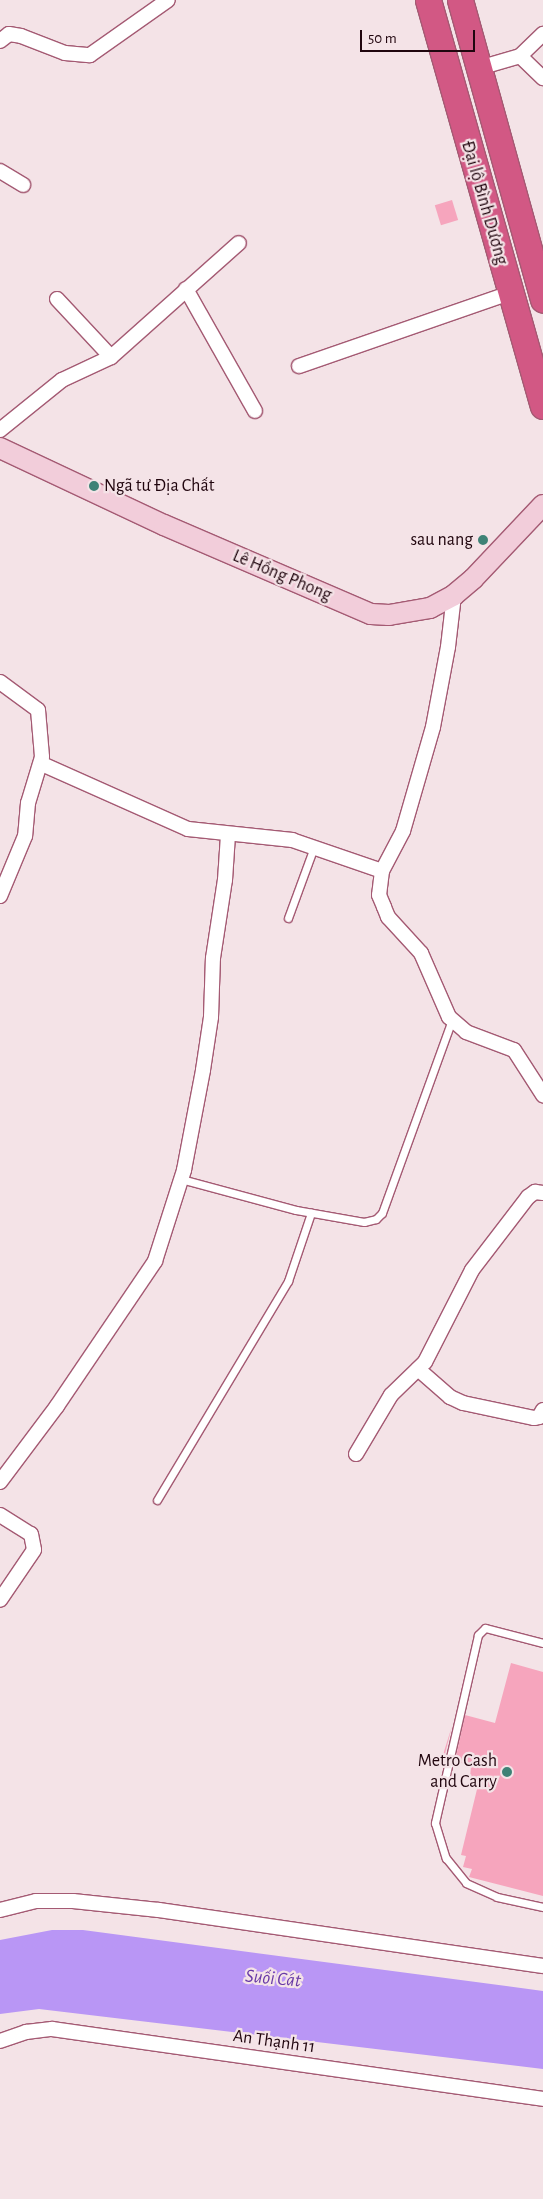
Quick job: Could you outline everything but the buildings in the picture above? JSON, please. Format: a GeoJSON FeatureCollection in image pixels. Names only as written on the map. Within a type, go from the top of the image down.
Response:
{"type":"FeatureCollection","features":[{"type":"Feature","properties":{"kind":"highway","name":"Đại lộ Bình Dương"},"geometry":{"type":"LineString","coordinates":[[428,0],[543,406]]}},
{"type":"Feature","properties":{"kind":"highway","name":"Đại lộ Bình Dương"},"geometry":{"type":"LineString","coordinates":[[460,0],[543,300]]}},
{"type":"Feature","properties":{"kind":"street"},"geometry":{"type":"LineString","coordinates":[[0,41],[9,34],[21,36],[65,54],[90,55],[168,0]]}},
{"type":"Feature","properties":{"kind":"street"},"geometry":{"type":"LineString","coordinates":[[478,68],[520,56],[543,34]]}},
{"type":"Feature","properties":{"kind":"street"},"geometry":{"type":"LineString","coordinates":[[520,56],[543,78]]}},
{"type":"Feature","properties":{"kind":"street"},"geometry":{"type":"LineString","coordinates":[[0,171],[23,185]]}},
{"type":"Feature","properties":{"kind":"street"},"geometry":{"type":"LineString","coordinates":[[0,430],[62,380],[111,357],[239,243]]}},
{"type":"Feature","properties":{"kind":"street"},"geometry":{"type":"LineString","coordinates":[[186,289],[255,411]]}},
{"type":"Feature","properties":{"kind":"street"},"geometry":{"type":"LineString","coordinates":[[299,366],[510,293]]}},
{"type":"Feature","properties":{"kind":"street"},"geometry":{"type":"LineString","coordinates":[[57,299],[111,357]]}},
{"type":"Feature","properties":{"kind":"street","name":"Lê Hồng Phong"},"geometry":{"type":"LineString","coordinates":[[0,448],[164,525],[371,614],[389,615],[430,608],[454,595],[473,580],[543,505]]}},
{"type":"Feature","properties":{"kind":"street"},"geometry":{"type":"LineString","coordinates":[[454,595],[448,647],[433,727],[403,832],[382,871],[379,895],[388,917],[421,953],[452,1020],[466,1032],[514,1050],[543,1095]]}},
{"type":"Feature","properties":{"kind":"street"},"geometry":{"type":"LineString","coordinates":[[0,682],[38,710],[42,764],[28,803],[25,836],[0,896]]}},
{"type":"Feature","properties":{"kind":"street"},"geometry":{"type":"LineString","coordinates":[[42,764],[188,829],[292,840],[382,871]]}},
{"type":"Feature","properties":{"kind":"street"},"geometry":{"type":"LineString","coordinates":[[0,1482],[57,1406],[148,1274],[182,1179],[211,1016],[212,958],[225,880],[228,834]]}},
{"type":"Feature","properties":{"kind":"street"},"geometry":{"type":"LineString","coordinates":[[356,1454],[388,1400],[425,1362],[472,1270],[528,1196],[535,1192],[543,1193]]}},
{"type":"Feature","properties":{"kind":"street"},"geometry":{"type":"LineString","coordinates":[[418,1369],[450,1397],[463,1403],[534,1418],[540,1416],[543,1410]]}},
{"type":"Feature","properties":{"kind":"street"},"geometry":{"type":"LineString","coordinates":[[0,1515],[31,1534],[34,1550],[0,1600]]}},
{"type":"Feature","properties":{"kind":"street"},"geometry":{"type":"LineString","coordinates":[[0,1910],[36,1901],[73,1901],[169,1912],[543,1966]]}},
{"type":"Feature","properties":{"kind":"street","name":"An Thạnh 11"},"geometry":{"type":"LineString","coordinates":[[0,2041],[26,2032],[52,2030],[543,2099]]}},
{"type":"Feature","properties":{"kind":"lane"},"geometry":{"type":"LineString","coordinates":[[288,918],[314,848]]}},
{"type":"Feature","properties":{"kind":"lane"},"geometry":{"type":"LineString","coordinates":[[182,1179],[311,1213],[364,1222],[382,1213],[452,1020]]}},
{"type":"Feature","properties":{"kind":"lane"},"geometry":{"type":"LineString","coordinates":[[157,1500],[288,1281],[311,1213]]}},
{"type":"Feature","properties":{"kind":"lane"},"geometry":{"type":"LineString","coordinates":[[543,1643],[485,1628],[478,1635],[435,1822],[446,1858],[466,1883],[497,1897],[543,1907]]}},
{"type":"Feature","properties":{"kind":"water","name":"Suối Cát"},"geometry":{"type":"Polygon","coordinates":[[[52,1930],[83,1930],[543,1991],[543,2069],[39,2009],[0,2014],[0,1940],[52,1930]]]}},
{"type":"Feature","properties":{"kind":"place","name":"Ngã tư Địa Chất"},"geometry":{"type":"Point","coordinates":[94,486]}},
{"type":"Feature","properties":{"kind":"place","name":"sau nang"},"geometry":{"type":"Point","coordinates":[483,540]}},
{"type":"Feature","properties":{"kind":"place","name":"Metro Cash and Carry"},"geometry":{"type":"Point","coordinates":[507,1772]}}]}
